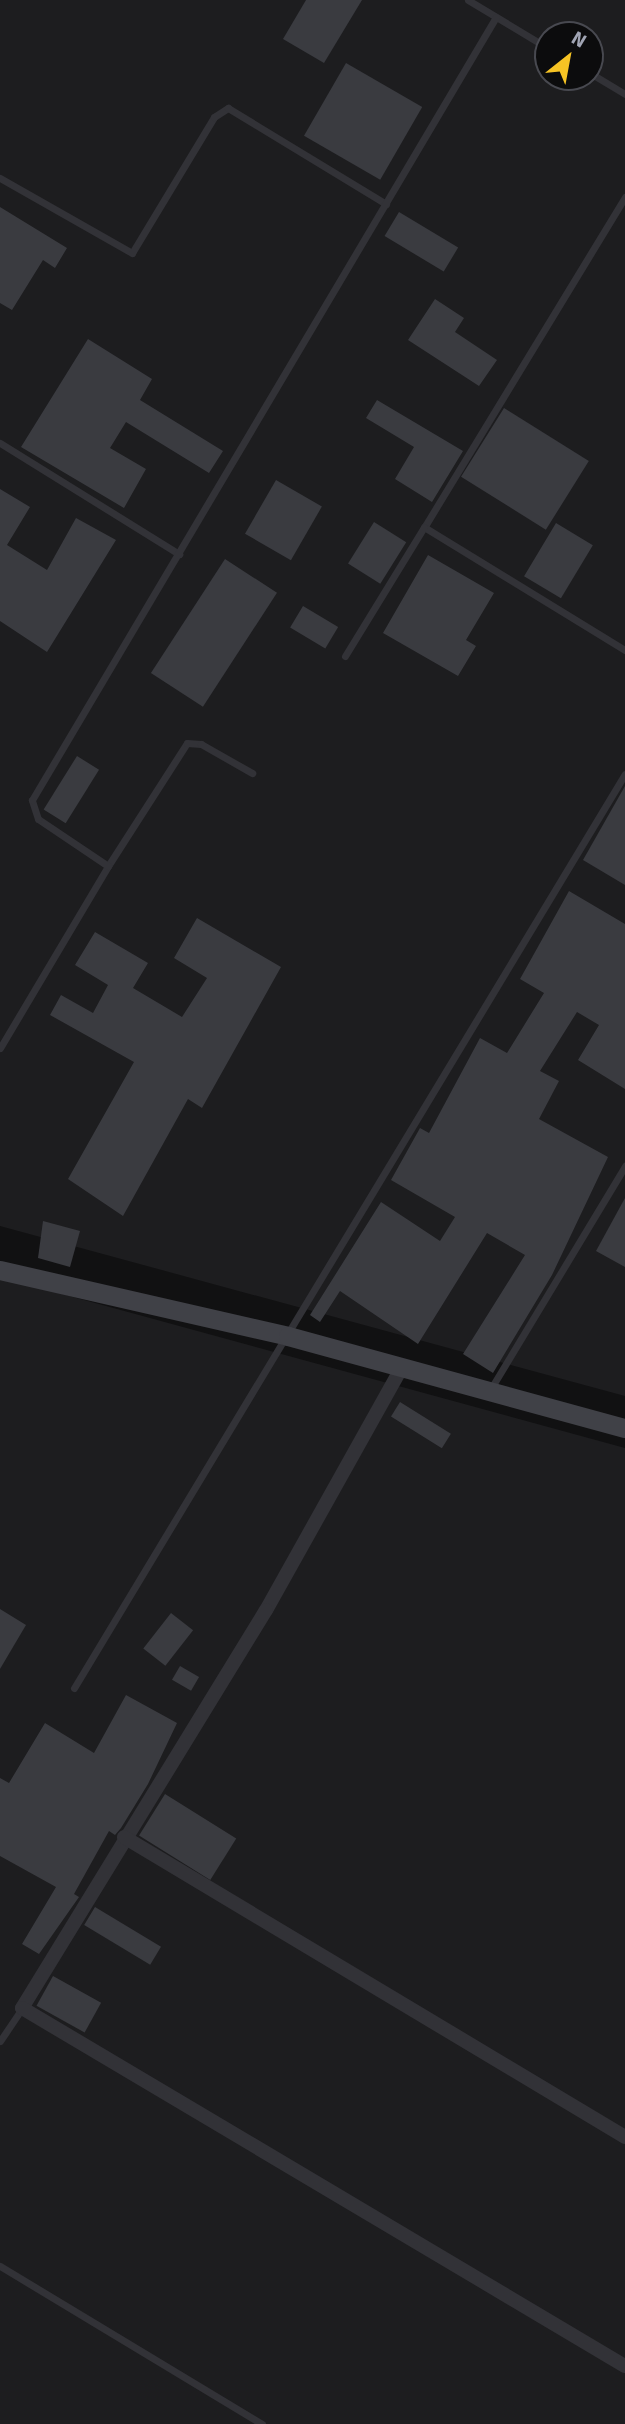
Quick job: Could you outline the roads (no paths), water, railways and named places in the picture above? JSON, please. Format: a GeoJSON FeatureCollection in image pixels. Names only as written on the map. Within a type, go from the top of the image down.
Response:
{"type":"FeatureCollection","features":[{"type":"Feature","properties":{"kind":"street"},"geometry":{"type":"LineString","coordinates":[[0,1270],[288,1336],[625,1428]]}},
{"type":"Feature","properties":{"kind":"street"},"geometry":{"type":"LineString","coordinates":[[402,1367],[266,1610],[124,1837],[22,2008],[625,2366]]}},
{"type":"Feature","properties":{"kind":"street"},"geometry":{"type":"LineString","coordinates":[[124,1837],[625,2137]]}},
{"type":"Feature","properties":{"kind":"lane"},"geometry":{"type":"LineString","coordinates":[[468,0],[534,40]]}},
{"type":"Feature","properties":{"kind":"lane"},"geometry":{"type":"LineString","coordinates":[[108,866],[38,819],[32,800],[496,17]]}},
{"type":"Feature","properties":{"kind":"lane"},"geometry":{"type":"LineString","coordinates":[[604,81],[625,94]]}},
{"type":"Feature","properties":{"kind":"lane"},"geometry":{"type":"LineString","coordinates":[[0,178],[132,253],[214,117],[228,108],[386,204]]}},
{"type":"Feature","properties":{"kind":"lane"},"geometry":{"type":"LineString","coordinates":[[345,656],[625,197]]}},
{"type":"Feature","properties":{"kind":"lane"},"geometry":{"type":"LineString","coordinates":[[0,443],[179,554]]}},
{"type":"Feature","properties":{"kind":"lane"},"geometry":{"type":"LineString","coordinates":[[424,527],[625,650]]}},
{"type":"Feature","properties":{"kind":"lane"},"geometry":{"type":"LineString","coordinates":[[0,1048],[108,866],[187,743],[201,744],[252,773]]}},
{"type":"Feature","properties":{"kind":"lane"},"geometry":{"type":"LineString","coordinates":[[74,1688],[625,774]]}},
{"type":"Feature","properties":{"kind":"lane"},"geometry":{"type":"LineString","coordinates":[[490,1391],[625,1166]]}},
{"type":"Feature","properties":{"kind":"lane"},"geometry":{"type":"LineString","coordinates":[[0,2041],[22,2008]]}},
{"type":"Feature","properties":{"kind":"lane"},"geometry":{"type":"LineString","coordinates":[[0,2266],[261,2424]]}}]}
